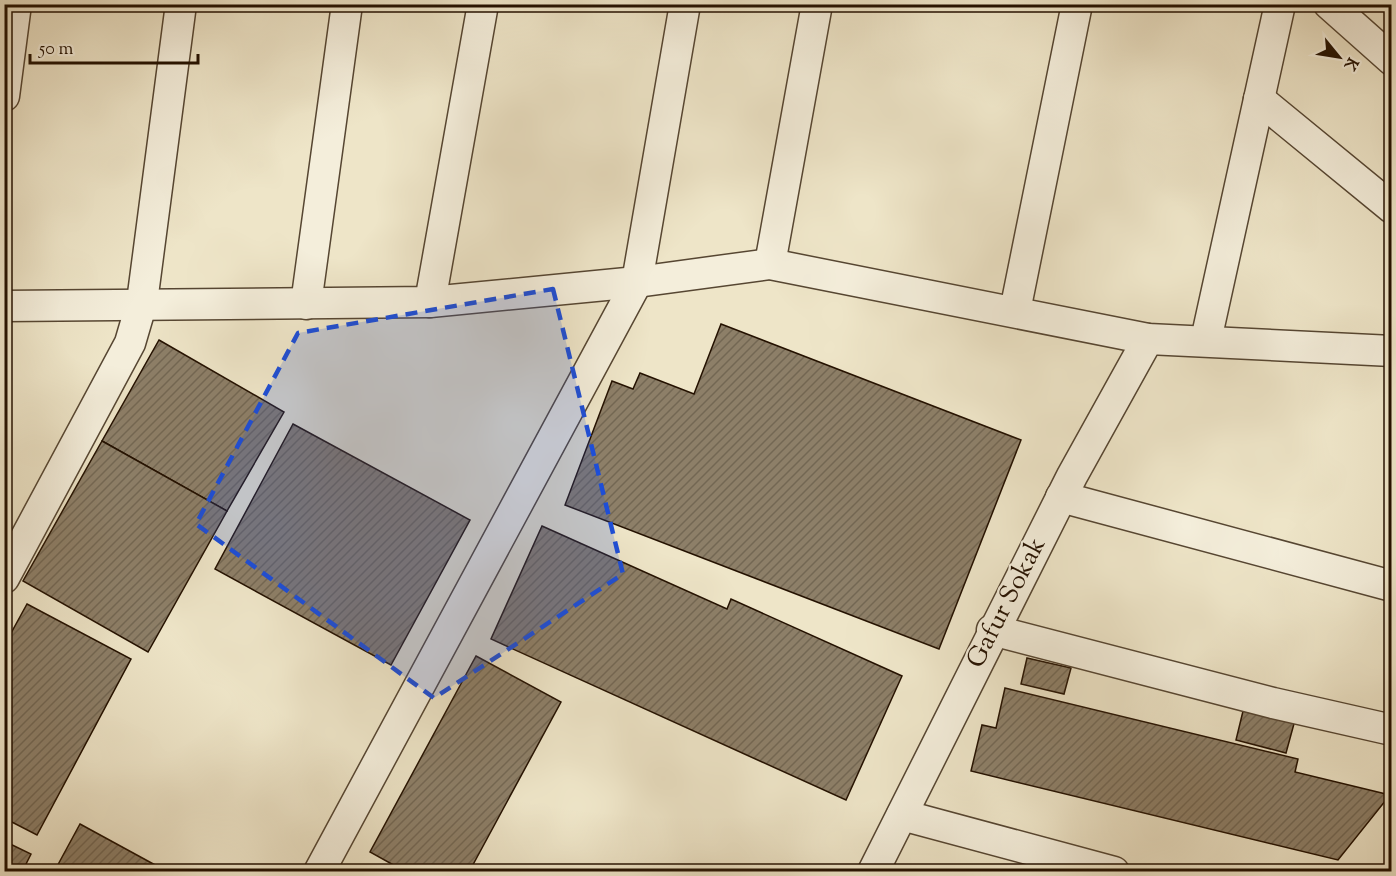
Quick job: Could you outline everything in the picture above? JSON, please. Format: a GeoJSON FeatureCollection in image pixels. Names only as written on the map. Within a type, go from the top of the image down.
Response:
{"type":"FeatureCollection","features":[{"type":"Feature","properties":{"kind":"street"},"geometry":{"type":"LineString","coordinates":[[4,96],[16,4]]}},
{"type":"Feature","properties":{"kind":"street"},"geometry":{"type":"LineString","coordinates":[[4,578],[130,343],[142,303],[181,4]]}},
{"type":"Feature","properties":{"kind":"street"},"geometry":{"type":"LineString","coordinates":[[306,304],[347,4]]}},
{"type":"Feature","properties":{"kind":"street"},"geometry":{"type":"LineString","coordinates":[[430,302],[483,4]]}},
{"type":"Feature","properties":{"kind":"street"},"geometry":{"type":"LineString","coordinates":[[319,872],[637,282],[685,4]]}},
{"type":"Feature","properties":{"kind":"street"},"geometry":{"type":"LineString","coordinates":[[770,264],[817,4]]}},
{"type":"Feature","properties":{"kind":"street"},"geometry":{"type":"LineString","coordinates":[[1015,311],[1077,4]]}},
{"type":"Feature","properties":{"kind":"street"},"geometry":{"type":"LineString","coordinates":[[1206,340],[1280,4]]}},
{"type":"Feature","properties":{"kind":"street"},"geometry":{"type":"LineString","coordinates":[[1329,4],[1392,60]]}},
{"type":"Feature","properties":{"kind":"street"},"geometry":{"type":"LineString","coordinates":[[1259,99],[1392,208]]}},
{"type":"Feature","properties":{"kind":"street"},"geometry":{"type":"LineString","coordinates":[[4,306],[430,302],[637,282],[770,264],[1148,339],[1206,340],[1392,351]]}},
{"type":"Feature","properties":{"kind":"street","name":"Gafur Sokak"},"geometry":{"type":"LineString","coordinates":[[873,872],[992,630],[1108,408],[1148,339]]}},
{"type":"Feature","properties":{"kind":"street"},"geometry":{"type":"LineString","coordinates":[[1061,497],[1392,586]]}},
{"type":"Feature","properties":{"kind":"street"},"geometry":{"type":"LineString","coordinates":[[992,630],[1273,703],[1392,730]]}},
{"type":"Feature","properties":{"kind":"street"},"geometry":{"type":"LineString","coordinates":[[902,815],[1114,872]]}},
{"type":"Feature","properties":{"kind":"highlighted area"},"geometry":{"type":"Polygon","coordinates":[[[553,289],[623,574],[434,698],[196,524],[298,333],[553,289]]]}},
{"type":"Feature","properties":{"kind":"building"},"geometry":{"type":"Polygon","coordinates":[[[721,324],[1021,440],[939,649],[565,505],[612,381],[633,389],[640,373],[694,394],[721,324]]]}},
{"type":"Feature","properties":{"kind":"building"},"geometry":{"type":"Polygon","coordinates":[[[159,340],[284,412],[227,511],[102,441],[159,340]]]}},
{"type":"Feature","properties":{"kind":"building"},"geometry":{"type":"Polygon","coordinates":[[[293,424],[470,520],[391,665],[215,569],[293,424]]]}},
{"type":"Feature","properties":{"kind":"building"},"geometry":{"type":"Polygon","coordinates":[[[102,441],[227,511],[148,652],[23,581],[102,441]]]}},
{"type":"Feature","properties":{"kind":"building"},"geometry":{"type":"Polygon","coordinates":[[[542,526],[727,609],[731,599],[902,676],[846,800],[491,639],[542,526]]]}},
{"type":"Feature","properties":{"kind":"building"},"geometry":{"type":"Polygon","coordinates":[[[27,604],[131,659],[37,835],[4,818],[4,646],[27,604]]]}},
{"type":"Feature","properties":{"kind":"building"},"geometry":{"type":"Polygon","coordinates":[[[476,656],[561,702],[469,872],[406,872],[370,852],[476,656]]]}},
{"type":"Feature","properties":{"kind":"building"},"geometry":{"type":"Polygon","coordinates":[[[1027,658],[1071,668],[1064,694],[1021,684],[1027,658]]]}},
{"type":"Feature","properties":{"kind":"building"},"geometry":{"type":"Polygon","coordinates":[[[1005,688],[1298,759],[1295,772],[1390,795],[1338,860],[971,771],[982,725],[996,728],[1005,688]]]}},
{"type":"Feature","properties":{"kind":"building"},"geometry":{"type":"Polygon","coordinates":[[[1244,707],[1295,720],[1286,753],[1236,740],[1244,707]]]}},
{"type":"Feature","properties":{"kind":"building"},"geometry":{"type":"Polygon","coordinates":[[[80,824],[168,872],[54,872],[80,824]]]}},
{"type":"Feature","properties":{"kind":"building"},"geometry":{"type":"Polygon","coordinates":[[[4,841],[31,854],[22,872],[4,872],[4,841]]]}}]}
